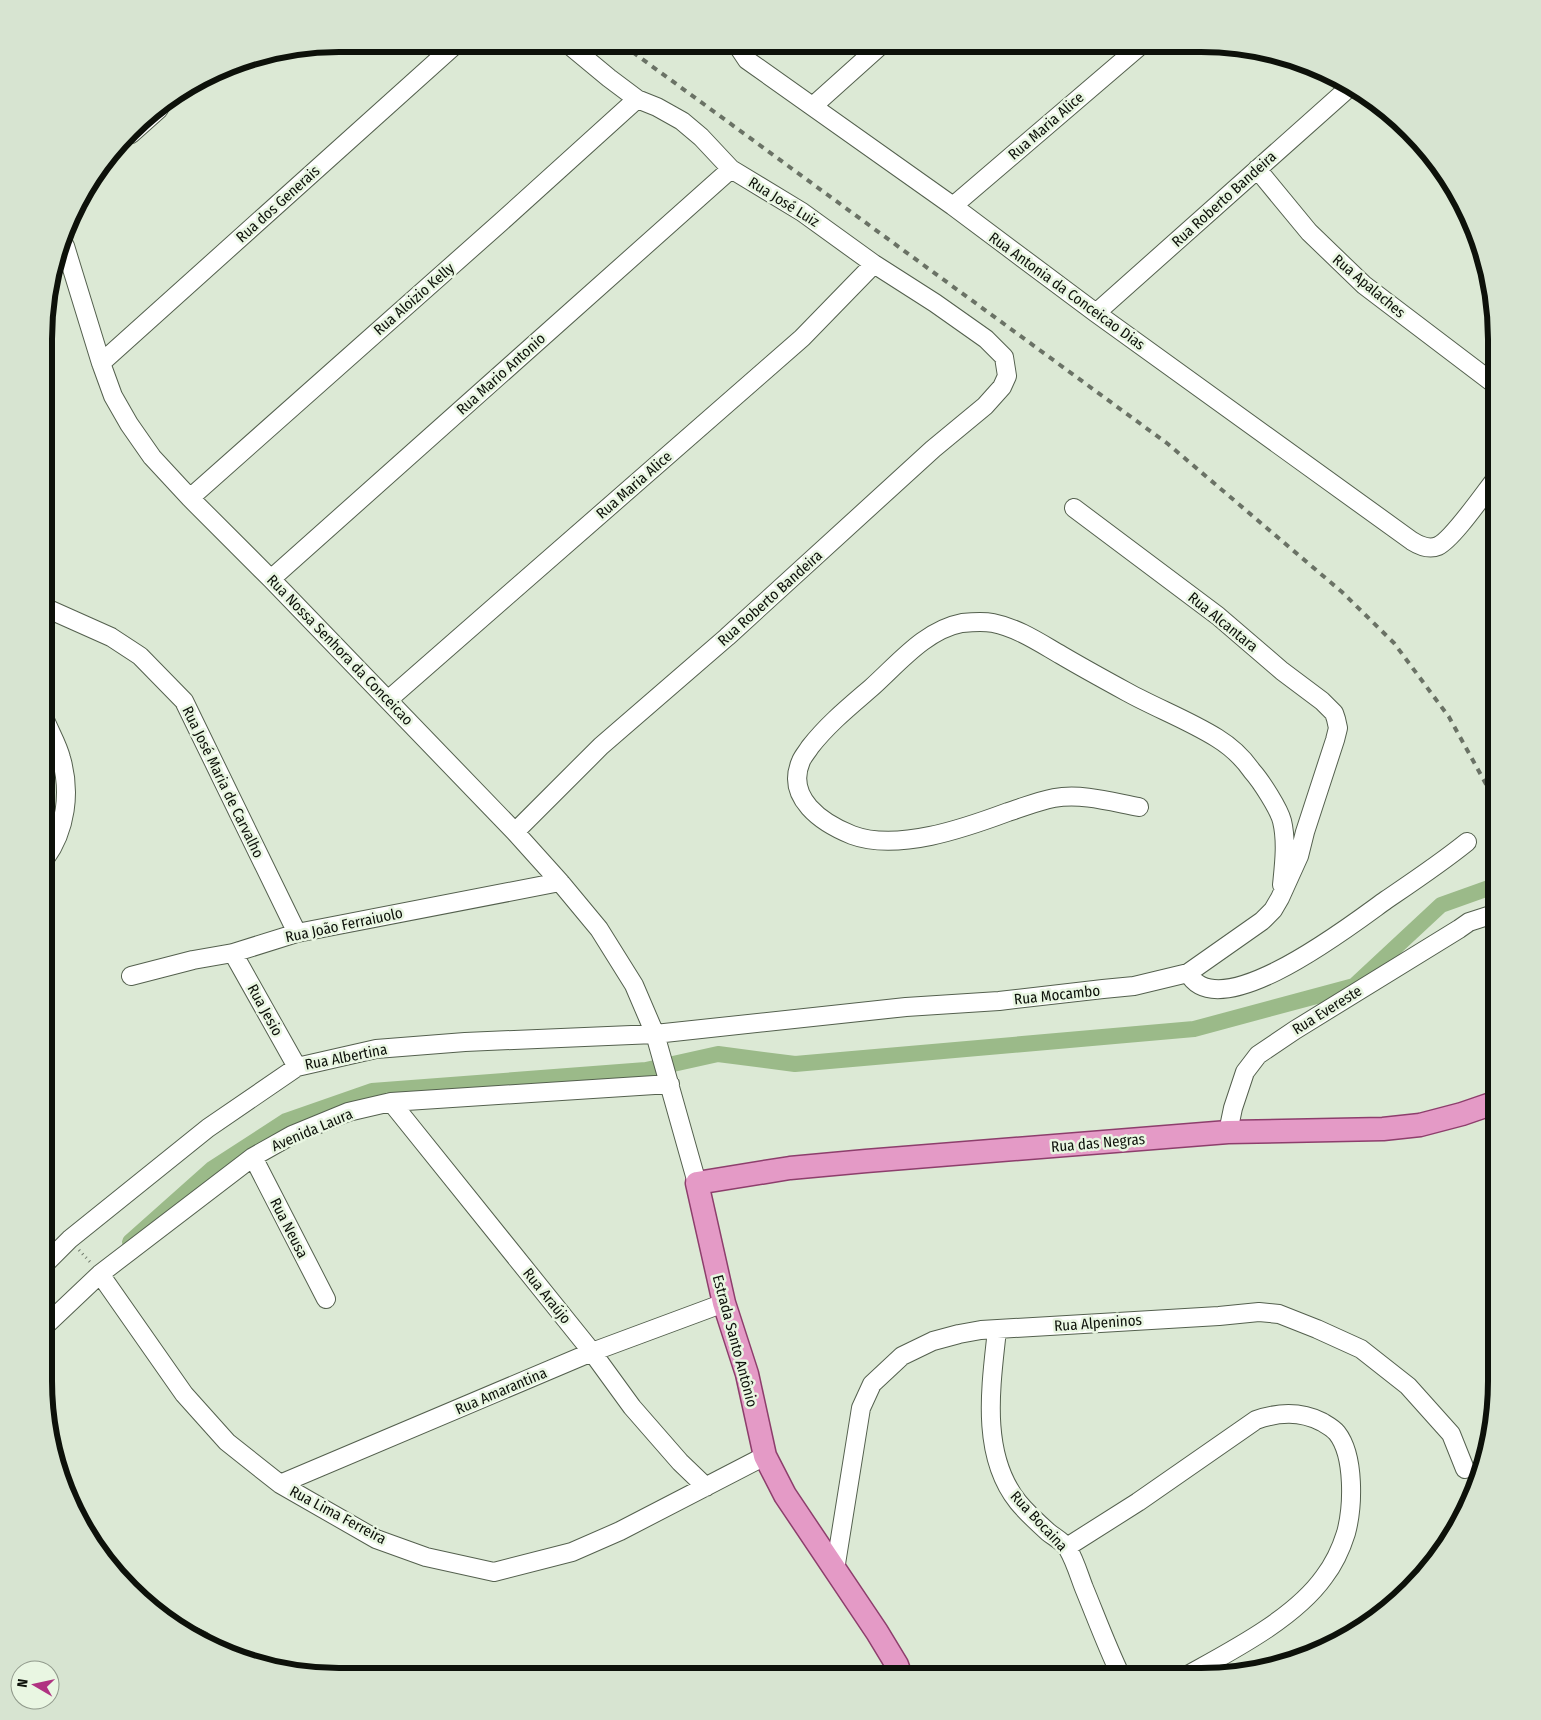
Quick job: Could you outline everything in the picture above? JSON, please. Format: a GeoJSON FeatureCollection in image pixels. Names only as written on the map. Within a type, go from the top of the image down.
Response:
{"type":"FeatureCollection","features":[{"type":"Feature","properties":{"kind":"main road","name":"Rua das Negras"},"geometry":{"type":"LineString","coordinates":[[697,1183],[790,1168],[1228,1132],[1383,1129],[1420,1125],[1488,1105]]}},
{"type":"Feature","properties":{"kind":"main road","name":"Estrada Santo Antônio"},"geometry":{"type":"LineString","coordinates":[[697,1183],[724,1303],[748,1374],[764,1456],[785,1495],[877,1632],[898,1668]]}},
{"type":"Feature","properties":{"kind":"street","name":"Rua dos Generais"},"geometry":{"type":"LineString","coordinates":[[101,363],[441,52]]}},
{"type":"Feature","properties":{"kind":"street","name":"Rua José Luiz"},"geometry":{"type":"LineString","coordinates":[[577,52],[608,78],[638,99],[682,121],[701,137],[731,169],[802,212],[874,264],[986,339],[1004,357]]}},
{"type":"Feature","properties":{"kind":"street","name":"Rua Antonia da Conceicao Dias"},"geometry":{"type":"LineString","coordinates":[[742,52],[747,60],[953,206],[1096,313],[1400,534],[1422,547],[1437,547],[1449,538],[1488,488]]}},
{"type":"Feature","properties":{"kind":"street"},"geometry":{"type":"LineString","coordinates":[[813,106],[873,52]]}},
{"type":"Feature","properties":{"kind":"street","name":"Rua Maria Alice"},"geometry":{"type":"LineString","coordinates":[[953,206],[1133,52]]}},
{"type":"Feature","properties":{"kind":"street","name":"Rua Roberto Bandeira"},"geometry":{"type":"LineString","coordinates":[[1096,313],[1346,91]]}},
{"type":"Feature","properties":{"kind":"street","name":"Rua Aloizio Kelly"},"geometry":{"type":"LineString","coordinates":[[190,498],[638,99]]}},
{"type":"Feature","properties":{"kind":"street","name":"Rua Mario Antonio"},"geometry":{"type":"LineString","coordinates":[[271,579],[731,169]]}},
{"type":"Feature","properties":{"kind":"street","name":"Rua Apalaches"},"geometry":{"type":"LineString","coordinates":[[1257,169],[1308,232],[1364,285],[1488,379]]}},
{"type":"Feature","properties":{"kind":"street","name":"Rua Nossa Senhora da Conceicao"},"geometry":{"type":"LineString","coordinates":[[67,251],[113,396],[128,424],[152,457],[515,832],[560,882],[599,929],[634,985],[657,1040]]}},
{"type":"Feature","properties":{"kind":"street","name":"Rua Maria Alice"},"geometry":{"type":"LineString","coordinates":[[388,700],[802,338],[874,264]]}},
{"type":"Feature","properties":{"kind":"street","name":"Rua Roberto Bandeira"},"geometry":{"type":"LineString","coordinates":[[515,832],[601,746],[727,637],[926,456],[985,406],[1002,387],[1007,376],[1004,357]]}},
{"type":"Feature","properties":{"kind":"street","name":"Rua Alcantara"},"geometry":{"type":"LineString","coordinates":[[1074,508],[1218,616],[1282,671],[1322,701],[1334,713],[1338,728],[1330,756]]}},
{"type":"Feature","properties":{"kind":"street","name":"Rua José Maria de Carvalho"},"geometry":{"type":"LineString","coordinates":[[52,611],[111,637],[140,656],[184,701],[297,933]]}},
{"type":"Feature","properties":{"kind":"street"},"geometry":{"type":"LineString","coordinates":[[1139,806],[1071,796],[1057,797],[1036,802],[949,832],[891,841],[873,840],[854,836],[830,824],[815,813],[805,803],[800,793],[798,771],[801,759],[844,709],[926,639],[939,630],[959,624],[975,622],[994,623],[1026,635],[1157,708],[1218,738],[1240,757],[1253,771],[1282,819],[1284,837],[1280,898]]}},
{"type":"Feature","properties":{"kind":"street"},"geometry":{"type":"LineString","coordinates":[[52,736],[61,756],[67,782],[65,813],[52,849]]}},
{"type":"Feature","properties":{"kind":"street","name":"Rua Mocambo"},"geometry":{"type":"LineString","coordinates":[[657,1040],[876,1010],[999,1001],[1134,986],[1188,974],[1262,921],[1273,910],[1299,856],[1330,756]]}},
{"type":"Feature","properties":{"kind":"street"},"geometry":{"type":"LineString","coordinates":[[1188,974],[1200,986],[1216,989],[1246,985],[1276,972],[1321,945],[1441,863],[1467,842]]}},
{"type":"Feature","properties":{"kind":"street","name":"Rua João Ferraiuolo"},"geometry":{"type":"LineString","coordinates":[[131,976],[193,960],[233,953],[297,933],[560,882]]}},
{"type":"Feature","properties":{"kind":"street","name":"Rua Evereste"},"geometry":{"type":"LineString","coordinates":[[1228,1132],[1233,1108],[1245,1072],[1258,1055],[1295,1030],[1470,922],[1488,916]]}},
{"type":"Feature","properties":{"kind":"street","name":"Rua Jesio"},"geometry":{"type":"LineString","coordinates":[[233,953],[297,1067]]}},
{"type":"Feature","properties":{"kind":"street","name":"Rua Albertina"},"geometry":{"type":"LineString","coordinates":[[52,1257],[70,1239],[208,1128],[297,1067],[376,1049],[465,1042],[657,1040]]}},
{"type":"Feature","properties":{"kind":"street","name":"Estrada Santo Antônio"},"geometry":{"type":"LineString","coordinates":[[657,1040],[697,1183]]}},
{"type":"Feature","properties":{"kind":"street","name":"Avenida Laura"},"geometry":{"type":"LineString","coordinates":[[52,1319],[100,1274],[253,1157],[292,1135],[348,1112],[391,1102],[668,1078]]}},
{"type":"Feature","properties":{"kind":"street","name":"Rua Araújo"},"geometry":{"type":"LineString","coordinates":[[391,1102],[592,1352],[632,1407],[680,1462],[706,1487]]}},
{"type":"Feature","properties":{"kind":"street","name":"Rua Neusa"},"geometry":{"type":"LineString","coordinates":[[253,1157],[326,1299]]}},
{"type":"Feature","properties":{"kind":"street","name":"Rua Lima Ferreira"},"geometry":{"type":"LineString","coordinates":[[100,1274],[184,1394],[227,1442],[280,1484],[376,1539],[426,1557],[494,1572],[572,1552],[620,1531],[764,1456]]}},
{"type":"Feature","properties":{"kind":"street","name":"Rua Amarantina"},"geometry":{"type":"LineString","coordinates":[[280,1484],[592,1352],[724,1303]]}},
{"type":"Feature","properties":{"kind":"street","name":"Rua Alpeninos"},"geometry":{"type":"LineString","coordinates":[[835,1570],[861,1408],[872,1384],[902,1356],[920,1346],[959,1334],[1259,1312],[1279,1314],[1317,1328],[1361,1349],[1408,1386],[1451,1434],[1465,1469]]}},
{"type":"Feature","properties":{"kind":"street","name":"Rua Bocaina"},"geometry":{"type":"LineString","coordinates":[[997,1330],[992,1376],[992,1420],[995,1455],[1002,1476],[1019,1504],[1048,1532],[1067,1547],[1117,1668]]}},
{"type":"Feature","properties":{"kind":"street"},"geometry":{"type":"LineString","coordinates":[[1067,1547],[1138,1502],[1256,1420],[1272,1415],[1293,1413],[1310,1416],[1329,1426],[1338,1434],[1349,1461],[1351,1483],[1347,1531],[1332,1565],[1324,1578],[1303,1602],[1253,1638],[1200,1668]]}},
{"type":"Feature","properties":{"kind":"waterway"},"geometry":{"type":"LineString","coordinates":[[130,1242],[212,1169],[286,1121],[372,1091],[646,1070],[718,1054],[795,1064],[1194,1029],[1354,986],[1441,905],[1488,888]]}},
{"type":"Feature","properties":{"kind":"railway"},"geometry":{"type":"LineString","coordinates":[[633,52],[1168,444],[1342,592],[1394,643],[1449,717],[1488,788]]}}]}
